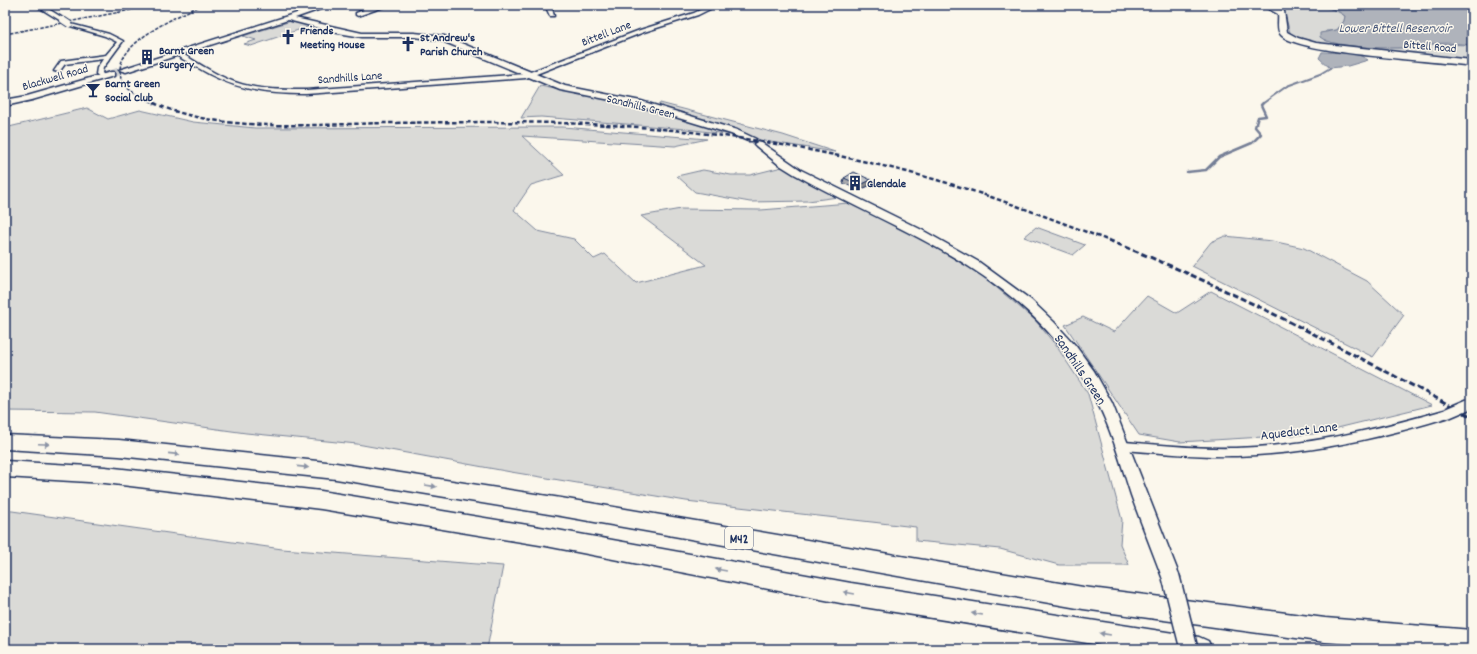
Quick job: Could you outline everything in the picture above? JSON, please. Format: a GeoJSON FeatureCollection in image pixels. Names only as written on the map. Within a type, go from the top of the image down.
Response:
{"type":"FeatureCollection","features":[{"type":"Feature","properties":{"kind":"highway","name":"M42"},"geometry":{"type":"LineString","coordinates":[[5,442],[119,448],[336,471],[561,507],[1083,598],[1325,630],[1472,642]]}},
{"type":"Feature","properties":{"kind":"highway"},"geometry":{"type":"LineString","coordinates":[[5,469],[105,475],[321,500],[539,536],[852,594],[1199,649]]}},
{"type":"Feature","properties":{"kind":"main road","name":"Bittell Road"},"geometry":{"type":"LineString","coordinates":[[1265,5],[1280,12],[1282,15],[1284,33],[1298,41],[1326,47],[1444,58],[1472,63]]}},
{"type":"Feature","properties":{"kind":"street"},"geometry":{"type":"LineString","coordinates":[[38,5],[69,24],[90,29],[119,40],[120,44],[100,68],[99,74],[102,76]]}},
{"type":"Feature","properties":{"kind":"street"},"geometry":{"type":"LineString","coordinates":[[123,70],[329,5]]}},
{"type":"Feature","properties":{"kind":"street"},"geometry":{"type":"LineString","coordinates":[[348,5],[370,10]]}},
{"type":"Feature","properties":{"kind":"street"},"geometry":{"type":"LineString","coordinates":[[358,14],[386,5]]}},
{"type":"Feature","properties":{"kind":"street"},"geometry":{"type":"LineString","coordinates":[[548,5],[552,15]]}},
{"type":"Feature","properties":{"kind":"street","name":"Bittell Lane"},"geometry":{"type":"LineString","coordinates":[[532,74],[642,30],[696,14],[708,8],[709,5]]}},
{"type":"Feature","properties":{"kind":"street"},"geometry":{"type":"LineString","coordinates":[[864,5],[876,5]]}},
{"type":"Feature","properties":{"kind":"street","name":"Sandhills Green"},"geometry":{"type":"LineString","coordinates":[[287,18],[338,31],[362,35],[417,35],[441,38],[563,88],[638,103],[734,132],[755,141],[780,161],[792,168],[844,196],[918,232],[981,268],[1035,309],[1064,341],[1105,402],[1124,446],[1140,497],[1171,577],[1189,649]]}},
{"type":"Feature","properties":{"kind":"street","name":"Sandhills Lane"},"geometry":{"type":"LineString","coordinates":[[177,53],[225,80],[237,85],[270,92],[306,92],[526,76],[532,74]]}},
{"type":"Feature","properties":{"kind":"street"},"geometry":{"type":"LineString","coordinates":[[57,71],[63,62],[108,57]]}},
{"type":"Feature","properties":{"kind":"street","name":"Blackwell Road"},"geometry":{"type":"LineString","coordinates":[[5,102],[36,96],[111,74]]}},
{"type":"Feature","properties":{"kind":"street","name":"Aqueduct Lane"},"geometry":{"type":"LineString","coordinates":[[1124,446],[1208,452],[1269,450],[1323,444],[1389,431],[1448,413],[1471,404]]}},
{"type":"Feature","properties":{"kind":"shaded area"},"geometry":{"type":"Polygon","coordinates":[[[1272,5],[1319,6],[1337,11],[1345,16],[1344,21],[1337,30],[1326,31],[1323,39],[1327,41],[1369,47],[1397,48],[1418,47],[1432,44],[1472,45],[1472,61],[1323,45],[1297,38],[1291,35],[1284,14],[1272,5]]]}},
{"type":"Feature","properties":{"kind":"shaded area"},"geometry":{"type":"Polygon","coordinates":[[[291,21],[310,26],[251,46],[244,44],[256,40],[243,36],[291,21]]]}},
{"type":"Feature","properties":{"kind":"shaded area"},"geometry":{"type":"Polygon","coordinates":[[[540,86],[640,106],[736,134],[541,117],[521,118],[540,86]]]}},
{"type":"Feature","properties":{"kind":"shaded area"},"geometry":{"type":"Polygon","coordinates":[[[660,103],[783,135],[835,152],[764,141],[659,107],[660,103]]]}},
{"type":"Feature","properties":{"kind":"shaded area"},"geometry":{"type":"Polygon","coordinates":[[[87,108],[108,119],[140,110],[193,122],[255,128],[563,127],[707,139],[675,146],[522,136],[564,175],[531,185],[514,210],[538,231],[574,239],[594,259],[605,254],[636,283],[706,265],[641,216],[681,209],[761,210],[849,203],[915,236],[977,271],[1035,320],[1057,347],[1088,394],[1122,520],[1120,544],[1129,565],[1059,565],[1000,549],[916,541],[916,527],[686,501],[511,472],[357,444],[246,433],[95,412],[5,411],[5,128],[87,108]]]}},
{"type":"Feature","properties":{"kind":"shaded area"},"geometry":{"type":"Polygon","coordinates":[[[782,167],[838,197],[808,201],[750,202],[695,192],[677,176],[703,170],[731,175],[750,175],[782,167]]]}},
{"type":"Feature","properties":{"kind":"shaded area"},"geometry":{"type":"Polygon","coordinates":[[[1036,227],[1085,245],[1073,255],[1024,237],[1036,227]]]}},
{"type":"Feature","properties":{"kind":"shaded area"},"geometry":{"type":"Polygon","coordinates":[[[1225,236],[1272,241],[1304,248],[1367,281],[1404,315],[1373,357],[1192,266],[1211,242],[1225,236]]]}},
{"type":"Feature","properties":{"kind":"shaded area"},"geometry":{"type":"Polygon","coordinates":[[[1211,291],[1432,405],[1313,434],[1180,442],[1139,435],[1065,325],[1083,317],[1114,332],[1147,296],[1177,313],[1211,291]]]}},
{"type":"Feature","properties":{"kind":"shaded area"},"geometry":{"type":"Polygon","coordinates":[[[5,510],[282,549],[503,566],[487,649],[5,649],[5,510]]]}},
{"type":"Feature","properties":{"kind":"water","name":"Lower Bittell Reservoir"},"geometry":{"type":"Polygon","coordinates":[[[1319,5],[1472,5],[1472,45],[1442,43],[1428,44],[1417,47],[1382,48],[1352,46],[1327,41],[1320,37],[1320,33],[1337,30],[1344,21],[1345,16],[1338,11],[1319,5]]]}},
{"type":"Feature","properties":{"kind":"water"},"geometry":{"type":"Polygon","coordinates":[[[1322,52],[1358,55],[1368,60],[1348,66],[1330,68],[1319,58],[1322,52]]]}},
{"type":"Feature","properties":{"kind":"building"},"geometry":{"type":"Polygon","coordinates":[[[854,172],[871,180],[860,185],[844,178],[854,172]]]}},
{"type":"Feature","properties":{"kind":"waterway"},"geometry":{"type":"LineString","coordinates":[[1262,104],[1287,86],[1320,74],[1330,68]]}},
{"type":"Feature","properties":{"kind":"waterway"},"geometry":{"type":"LineString","coordinates":[[1187,172],[1206,170],[1219,157],[1252,143],[1261,134],[1255,127],[1258,117],[1266,116],[1261,105],[1262,104]]}},
{"type":"Feature","properties":{"kind":"tunnel"},"geometry":{"type":"LineString","coordinates":[[111,74],[123,70]]}},
{"type":"Feature","properties":{"kind":"railway"},"geometry":{"type":"LineString","coordinates":[[5,34],[157,5]]}},
{"type":"Feature","properties":{"kind":"railway"},"geometry":{"type":"LineString","coordinates":[[157,104],[137,95],[125,85],[121,80],[120,72],[122,61],[129,50],[139,40],[179,15],[202,5]]}},
{"type":"Feature","properties":{"kind":"railway"},"geometry":{"type":"LineString","coordinates":[[154,103],[180,113],[208,119],[269,125],[442,122],[552,123],[649,128],[735,137],[861,161],[944,182],[1007,203],[1110,241]]}},
{"type":"Feature","properties":{"kind":"railway"},"geometry":{"type":"LineString","coordinates":[[1108,240],[1201,279],[1247,301],[1337,346],[1472,417]]}},
{"type":"Feature","properties":{"kind":"place","name":"Friends Meeting House"},"geometry":{"type":"Point","coordinates":[288,37]}},
{"type":"Feature","properties":{"kind":"place","name":"St Andrew's Parish Church"},"geometry":{"type":"Point","coordinates":[408,44]}},
{"type":"Feature","properties":{"kind":"place","name":"Barnt Green Surgery"},"geometry":{"type":"Point","coordinates":[147,57]}},
{"type":"Feature","properties":{"kind":"place","name":"Barnt Green Social Club"},"geometry":{"type":"Point","coordinates":[93,90]}},
{"type":"Feature","properties":{"kind":"place","name":"Glendale"},"geometry":{"type":"Point","coordinates":[855,183]}}]}
